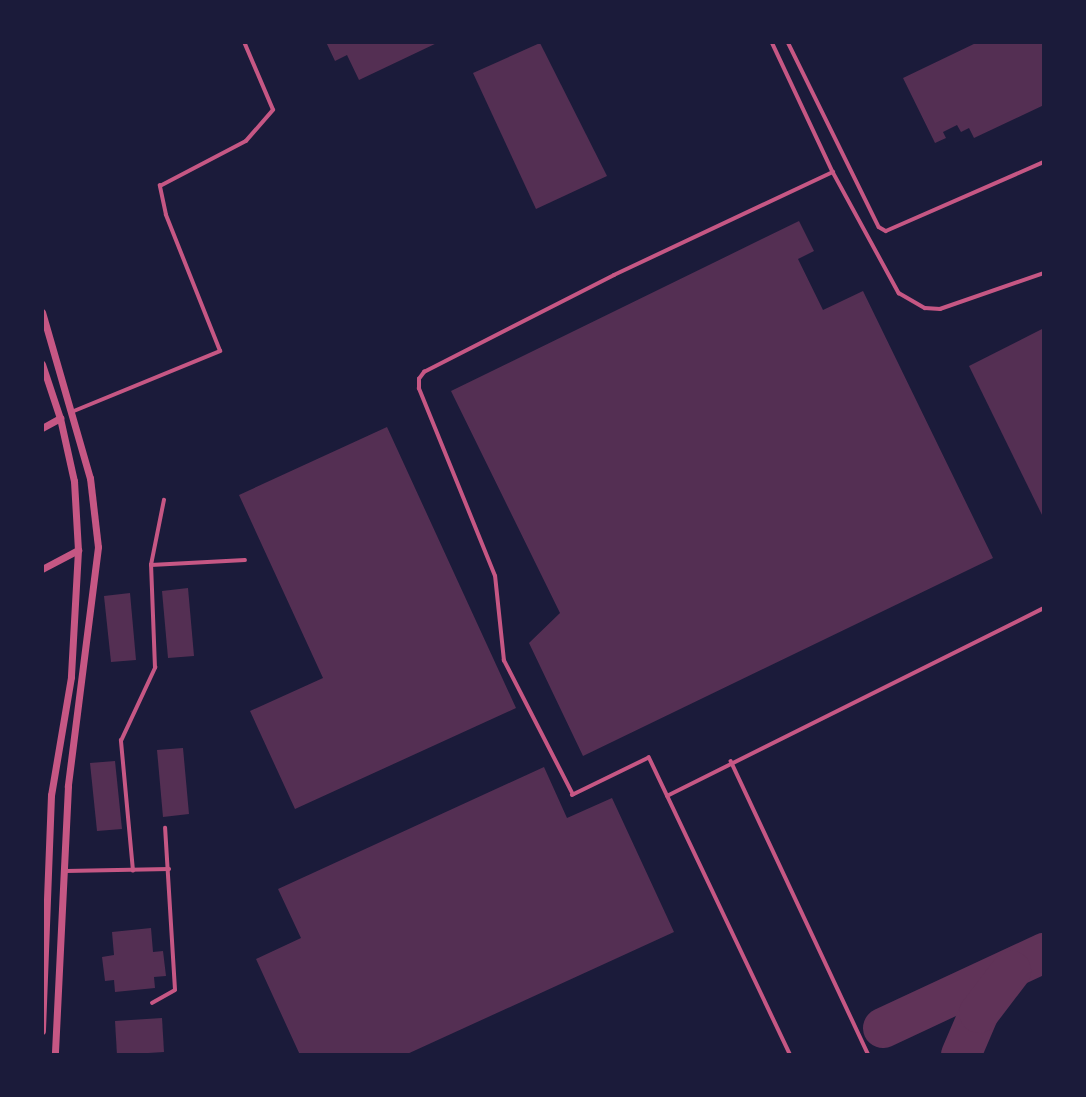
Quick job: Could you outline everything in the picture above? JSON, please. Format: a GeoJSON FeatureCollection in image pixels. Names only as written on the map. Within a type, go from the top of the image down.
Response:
{"type":"FeatureCollection","features":[{"type":"Feature","properties":{"kind":"street"},"geometry":{"type":"LineString","coordinates":[[42,312],[74,411],[90,478],[98,547],[68,786],[55,1055]]}},
{"type":"Feature","properties":{"kind":"street"},"geometry":{"type":"LineString","coordinates":[[42,364],[60,418],[74,481],[78,550],[71,677],[51,795],[42,1031]]}},
{"type":"Feature","properties":{"kind":"street"},"geometry":{"type":"LineString","coordinates":[[42,428],[60,418]]}},
{"type":"Feature","properties":{"kind":"street"},"geometry":{"type":"LineString","coordinates":[[42,569],[78,550]]}},
{"type":"Feature","properties":{"kind":"lane"},"geometry":{"type":"LineString","coordinates":[[74,411],[220,351],[166,215],[160,186],[246,141],[273,110],[244,42]]}},
{"type":"Feature","properties":{"kind":"lane"},"geometry":{"type":"LineString","coordinates":[[772,42],[833,172],[891,282],[911,302],[940,309],[965,304],[1044,273]]}},
{"type":"Feature","properties":{"kind":"lane"},"geometry":{"type":"LineString","coordinates":[[788,42],[879,227],[886,231],[1044,162]]}},
{"type":"Feature","properties":{"kind":"lane"},"geometry":{"type":"LineString","coordinates":[[790,1055],[649,758],[573,795],[505,661],[495,576],[419,389],[419,379],[424,372],[614,275],[833,172]]}},
{"type":"Feature","properties":{"kind":"lane"},"geometry":{"type":"LineString","coordinates":[[133,871],[121,741],[155,668],[152,565],[164,500]]}},
{"type":"Feature","properties":{"kind":"lane"},"geometry":{"type":"LineString","coordinates":[[152,565],[245,560]]}},
{"type":"Feature","properties":{"kind":"lane"},"geometry":{"type":"LineString","coordinates":[[667,796],[731,761],[1044,608]]}},
{"type":"Feature","properties":{"kind":"lane"},"geometry":{"type":"LineString","coordinates":[[731,761],[869,1055]]}},
{"type":"Feature","properties":{"kind":"lane"},"geometry":{"type":"LineString","coordinates":[[152,1003],[175,990],[165,828]]}},
{"type":"Feature","properties":{"kind":"lane"},"geometry":{"type":"LineString","coordinates":[[65,871],[169,869]]}},
{"type":"Feature","properties":{"kind":"building"},"geometry":{"type":"Polygon","coordinates":[[[326,42],[439,42],[359,80],[347,55],[335,61],[326,42]]]}},
{"type":"Feature","properties":{"kind":"building"},"geometry":{"type":"Polygon","coordinates":[[[978,42],[1044,42],[1044,105],[974,138],[969,128],[961,132],[957,125],[943,132],[946,138],[935,143],[903,78],[978,42]]]}},
{"type":"Feature","properties":{"kind":"building"},"geometry":{"type":"Polygon","coordinates":[[[540,43],[607,176],[536,209],[473,73],[540,43]]]}},
{"type":"Feature","properties":{"kind":"building"},"geometry":{"type":"Polygon","coordinates":[[[799,221],[814,251],[798,259],[823,310],[863,291],[993,558],[583,756],[529,643],[560,613],[451,391],[799,221]]]}},
{"type":"Feature","properties":{"kind":"building"},"geometry":{"type":"Polygon","coordinates":[[[1044,328],[1044,519],[969,366],[1044,328]]]}},
{"type":"Feature","properties":{"kind":"building"},"geometry":{"type":"Polygon","coordinates":[[[387,427],[516,708],[295,809],[250,711],[323,678],[239,495],[387,427]]]}},
{"type":"Feature","properties":{"kind":"building"},"geometry":{"type":"Polygon","coordinates":[[[188,588],[194,656],[168,658],[162,591],[188,588]]]}},
{"type":"Feature","properties":{"kind":"building"},"geometry":{"type":"Polygon","coordinates":[[[130,593],[136,660],[111,662],[104,596],[130,593]]]}},
{"type":"Feature","properties":{"kind":"building"},"geometry":{"type":"Polygon","coordinates":[[[183,748],[189,814],[163,817],[157,750],[183,748]]]}},
{"type":"Feature","properties":{"kind":"building"},"geometry":{"type":"Polygon","coordinates":[[[115,761],[122,829],[97,831],[90,763],[115,761]]]}},
{"type":"Feature","properties":{"kind":"building"},"geometry":{"type":"Polygon","coordinates":[[[544,767],[567,818],[612,798],[674,932],[405,1055],[300,1055],[256,959],[301,938],[278,889],[544,767]]]}},
{"type":"Feature","properties":{"kind":"building"},"geometry":{"type":"Polygon","coordinates":[[[151,928],[153,952],[163,951],[166,976],[154,977],[155,988],[115,992],[114,980],[105,981],[102,957],[114,955],[112,932],[151,928]]]}},
{"type":"Feature","properties":{"kind":"building"},"geometry":{"type":"Polygon","coordinates":[[[162,1018],[164,1052],[117,1055],[115,1021],[162,1018]]]}},
{"type":"Feature","properties":{"kind":"taxiway"},"geometry":{"type":"LineString","coordinates":[[883,1028],[1044,953]]}},
{"type":"Feature","properties":{"kind":"taxiway"},"geometry":{"type":"LineString","coordinates":[[961,1055],[979,1013],[1011,971]]}}]}
